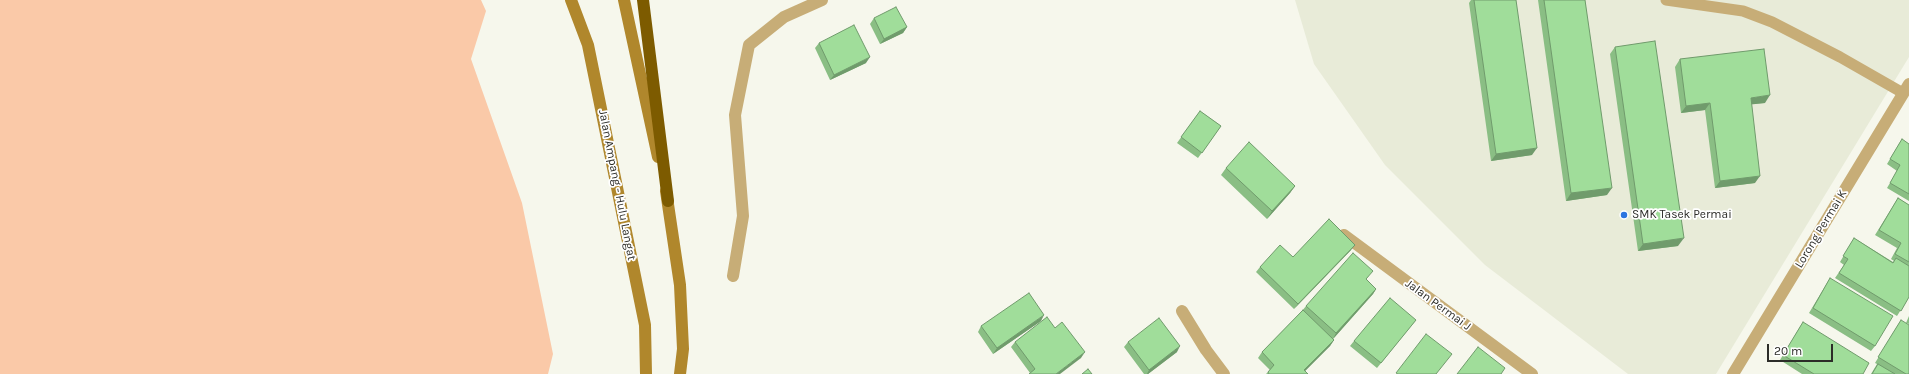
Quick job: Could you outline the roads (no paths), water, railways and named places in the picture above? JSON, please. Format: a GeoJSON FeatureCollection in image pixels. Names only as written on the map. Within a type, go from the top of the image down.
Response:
{"type":"FeatureCollection","features":[{"type":"Feature","properties":{"kind":"highway"},"geometry":{"type":"LineString","coordinates":[[643,0],[668,201]]}},
{"type":"Feature","properties":{"kind":"street","name":"Jalan Ampang - Hulu Langat"},"geometry":{"type":"LineString","coordinates":[[571,0],[588,45],[642,309],[645,325],[646,374]]}},
{"type":"Feature","properties":{"kind":"street"},"geometry":{"type":"LineString","coordinates":[[624,0],[668,201],[680,285],[683,349],[680,374]]}},
{"type":"Feature","properties":{"kind":"street"},"geometry":{"type":"LineString","coordinates":[[733,276],[743,216],[735,115],[749,45],[784,17],[822,0]]}},
{"type":"Feature","properties":{"kind":"street","name":"Lorong Permai K"},"geometry":{"type":"LineString","coordinates":[[1734,374],[1906,89]]}},
{"type":"Feature","properties":{"kind":"street","name":"Jalan Permai J"},"geometry":{"type":"LineString","coordinates":[[1344,235],[1532,374]]}},
{"type":"Feature","properties":{"kind":"street"},"geometry":{"type":"LineString","coordinates":[[1182,311],[1206,350],[1224,374]]}},
{"type":"Feature","properties":{"kind":"lane"},"geometry":{"type":"LineString","coordinates":[[1666,0],[1743,11],[1772,22],[1906,89]]}},
{"type":"Feature","properties":{"kind":"place","name":"SMK Tasek Permai"},"geometry":{"type":"Point","coordinates":[1624,215]}}]}
